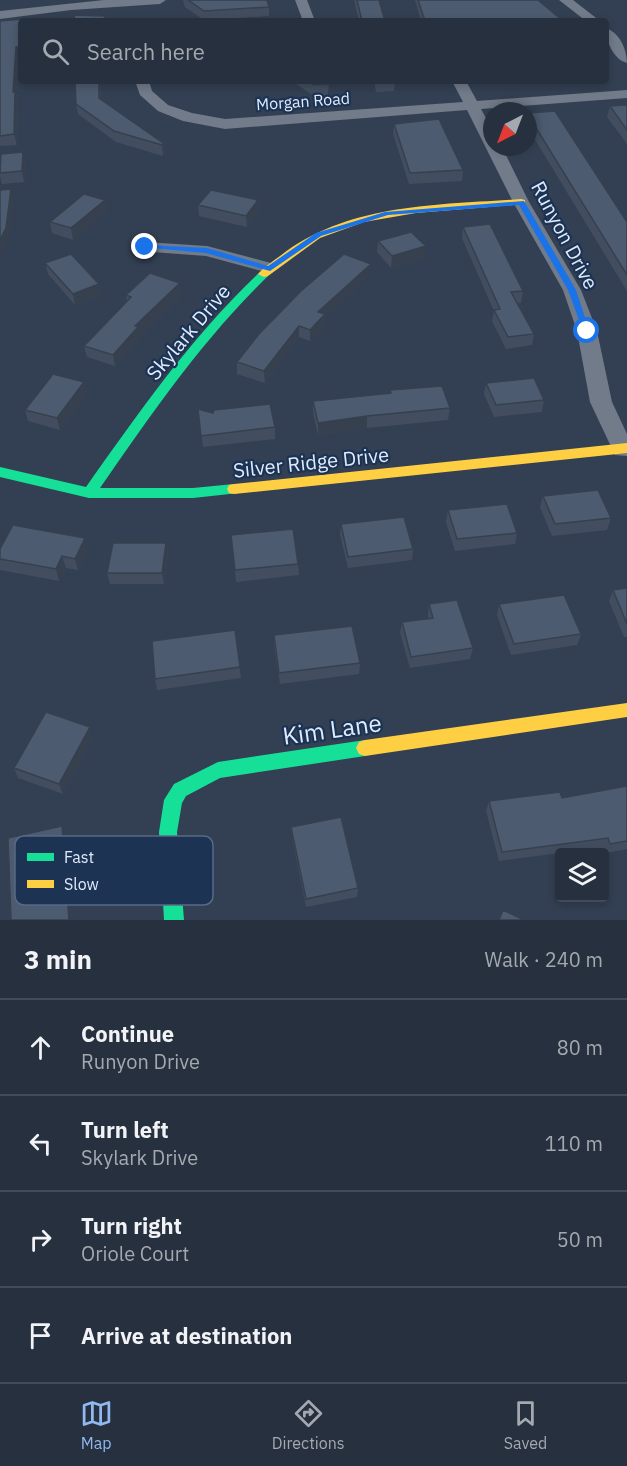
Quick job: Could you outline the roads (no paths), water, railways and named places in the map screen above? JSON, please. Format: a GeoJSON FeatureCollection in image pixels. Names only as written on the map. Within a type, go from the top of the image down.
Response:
{"type":"FeatureCollection","features":[{"type":"Feature","properties":{"kind":"street"},"geometry":{"type":"LineString","coordinates":[[0,15],[71,6],[149,6],[160,0]]}},
{"type":"Feature","properties":{"kind":"street"},"geometry":{"type":"LineString","coordinates":[[301,0],[308,18]]}},
{"type":"Feature","properties":{"kind":"street"},"geometry":{"type":"LineString","coordinates":[[565,0],[590,18]]}},
{"type":"Feature","properties":{"kind":"street"},"geometry":{"type":"LineString","coordinates":[[609,36],[627,59]]}},
{"type":"Feature","properties":{"kind":"street","name":"Morgan Road"},"geometry":{"type":"LineString","coordinates":[[142,84],[142,87],[160,107],[189,118],[225,124],[627,94]]}},
{"type":"Feature","properties":{"kind":"street","name":"Runyon Drive"},"geometry":{"type":"LineString","coordinates":[[460,84],[483,127]]}},
{"type":"Feature","properties":{"kind":"street","name":"Runyon Drive"},"geometry":{"type":"LineString","coordinates":[[499,156],[572,290],[587,331],[601,402],[625,448]]}},
{"type":"Feature","properties":{"kind":"street","name":"Skylark Drive"},"geometry":{"type":"LineString","coordinates":[[89,493],[190,353],[270,268],[319,234],[387,213],[522,202]]}},
{"type":"Feature","properties":{"kind":"street"},"geometry":{"type":"LineString","coordinates":[[145,247],[207,250],[270,268]]}},
{"type":"Feature","properties":{"kind":"street","name":"Silver Ridge Drive"},"geometry":{"type":"LineString","coordinates":[[0,472],[89,493],[193,493],[625,448]]}},
{"type":"Feature","properties":{"kind":"street","name":"Kim Lane"},"geometry":{"type":"LineString","coordinates":[[169,836],[170,810],[179,791],[218,770],[627,710]]}},
{"type":"Feature","properties":{"kind":"street","name":"Kim Lane"},"geometry":{"type":"LineString","coordinates":[[173,905],[174,920]]}}]}
